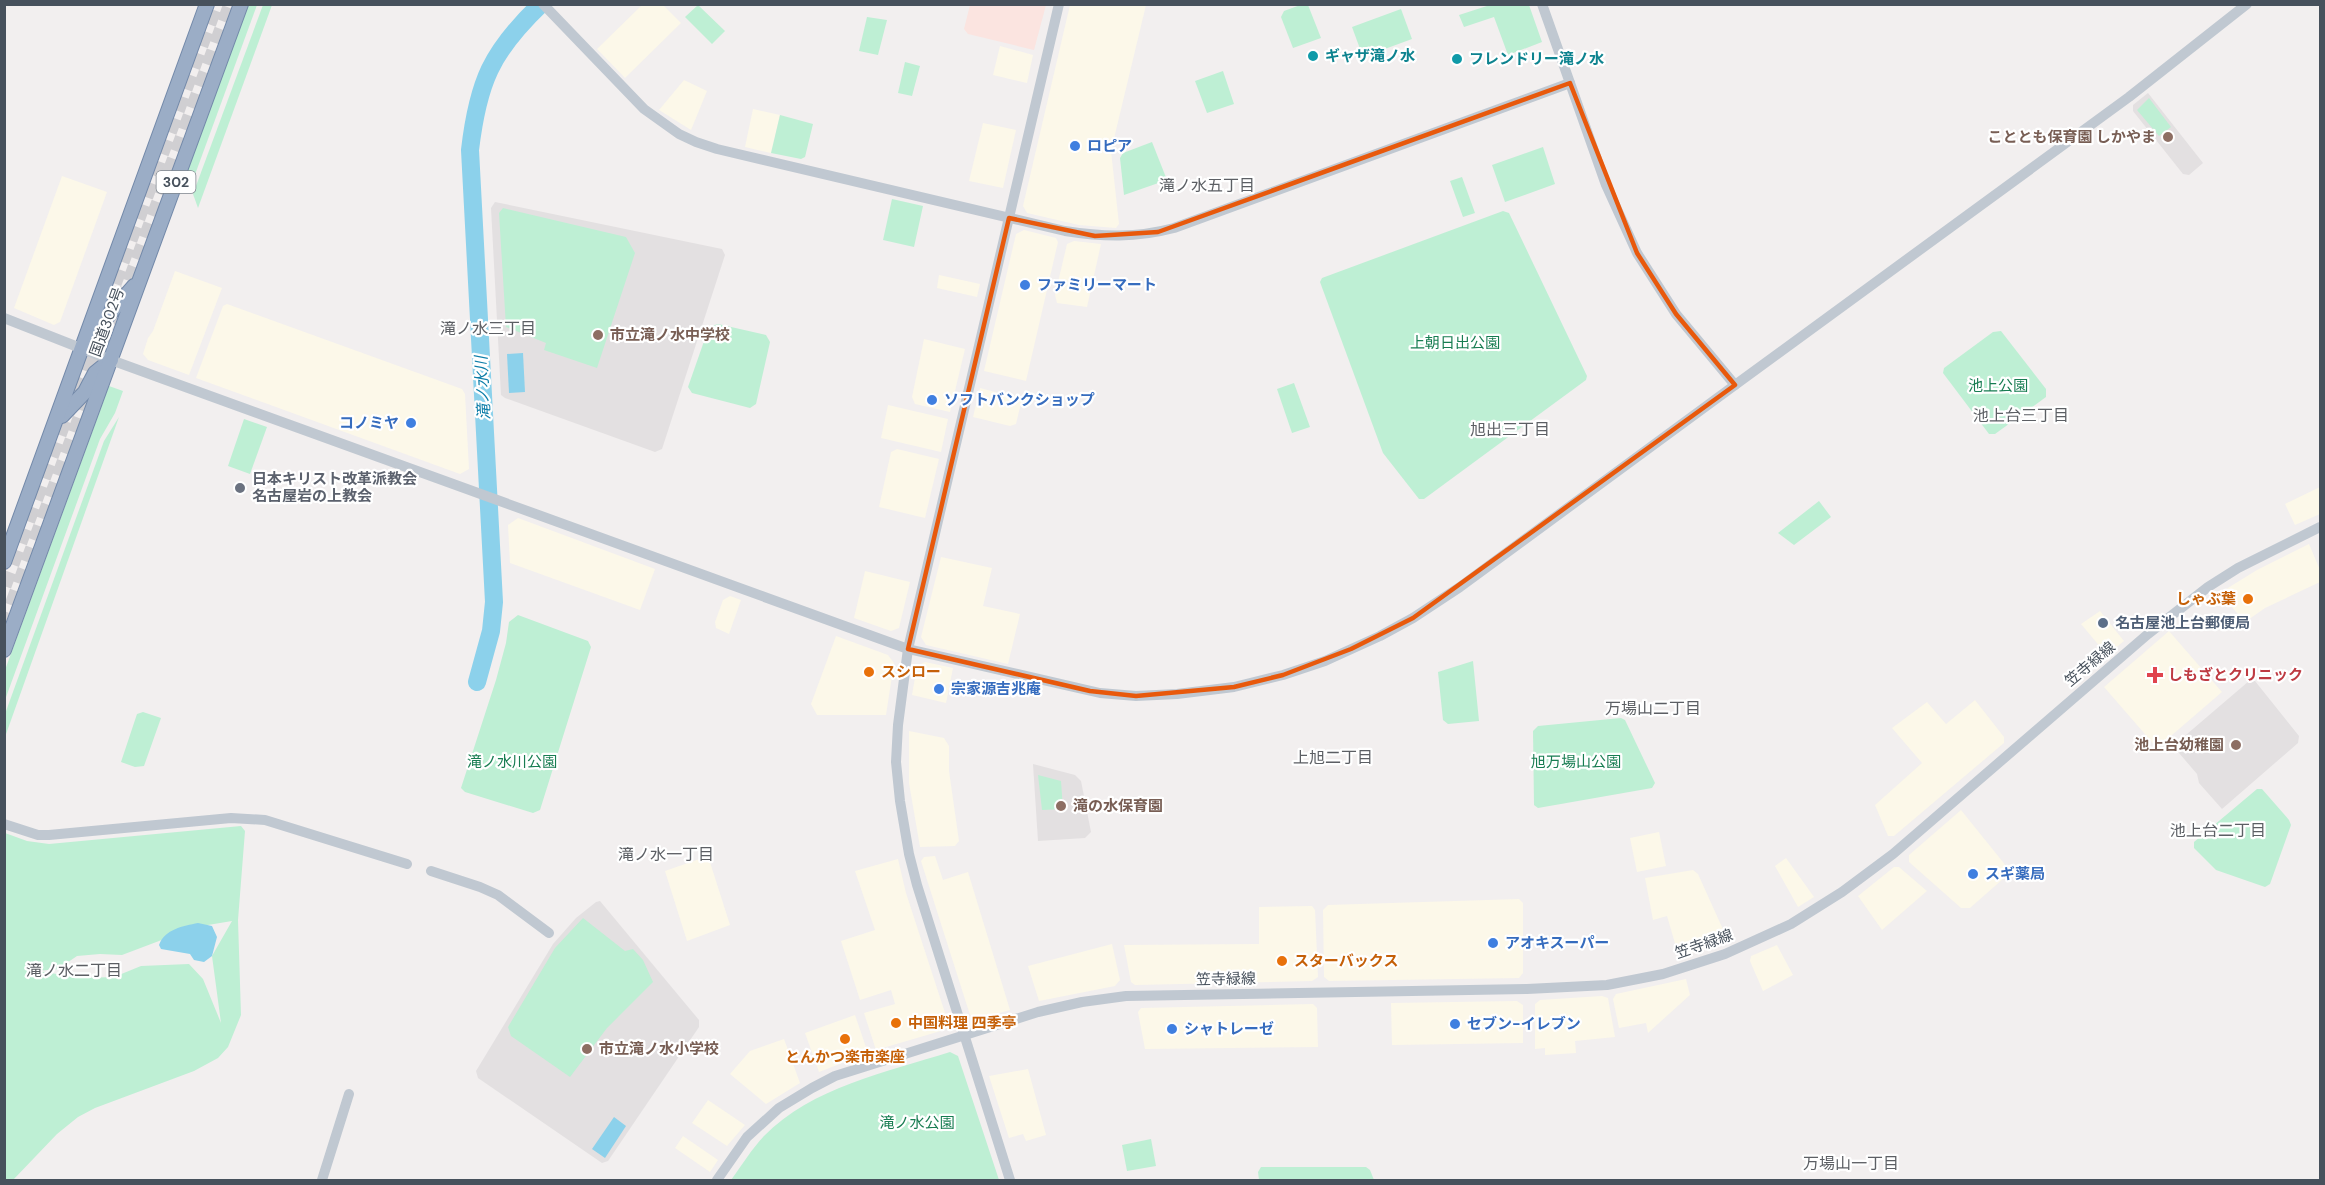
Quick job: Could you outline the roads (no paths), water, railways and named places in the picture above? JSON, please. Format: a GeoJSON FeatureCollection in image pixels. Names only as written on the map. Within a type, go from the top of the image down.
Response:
{"type":"FeatureCollection","features":[{"type":"Feature","properties":{"kind":"highway","name":"国道302号"},"geometry":{"type":"LineString","coordinates":[[4,561],[207,4]]}},
{"type":"Feature","properties":{"kind":"highway","name":"国道302号"},"geometry":{"type":"LineString","coordinates":[[4,650],[241,4]]}},
{"type":"Feature","properties":{"kind":"highway"},"geometry":{"type":"LineString","coordinates":[[82,348],[94,341],[107,317],[131,291],[144,270]]}},
{"type":"Feature","properties":{"kind":"highway"},"geometry":{"type":"LineString","coordinates":[[56,423],[85,392],[95,374],[111,360]]}},
{"type":"Feature","properties":{"kind":"street"},"geometry":{"type":"LineString","coordinates":[[1010,1180],[914,874],[900,801],[897,762],[898,725],[908,650],[1059,4]]}},
{"type":"Feature","properties":{"kind":"street"},"geometry":{"type":"LineString","coordinates":[[1542,4],[1606,185],[1637,253],[1676,314],[1735,386]]}},
{"type":"Feature","properties":{"kind":"street"},"geometry":{"type":"LineString","coordinates":[[4,318],[59,341],[908,650],[1090,691],[1136,696],[1234,687],[1282,675],[1351,649],[1413,618],[1460,587],[2129,97],[2247,4]]}},
{"type":"Feature","properties":{"kind":"street"},"geometry":{"type":"LineString","coordinates":[[544,6],[644,109],[679,134],[696,142],[729,152],[1009,218],[1095,236],[1125,237],[1158,232],[1570,83]]}},
{"type":"Feature","properties":{"kind":"street","name":"笠寺緑線"},"geometry":{"type":"LineString","coordinates":[[717,1180],[747,1137],[778,1108],[835,1076],[1070,1004],[1126,996],[1527,989],[1607,985],[1663,974],[1725,954],[1804,917],[1851,886],[1893,854],[2148,634],[2208,587],[2247,563],[2320,527]]}},
{"type":"Feature","properties":{"kind":"street"},"geometry":{"type":"LineString","coordinates":[[4,824],[38,835],[231,818],[254,819],[274,823],[407,864]]}},
{"type":"Feature","properties":{"kind":"street"},"geometry":{"type":"LineString","coordinates":[[431,871],[498,895],[549,933]]}},
{"type":"Feature","properties":{"kind":"street"},"geometry":{"type":"LineString","coordinates":[[322,1180],[349,1094]]}},
{"type":"Feature","properties":{"kind":"water"},"geometry":{"type":"Polygon","coordinates":[[[523,353],[525,392],[509,393],[507,354],[523,353]]]}},
{"type":"Feature","properties":{"kind":"water"},"geometry":{"type":"Polygon","coordinates":[[[198,923],[212,926],[217,937],[212,956],[204,962],[194,960],[190,954],[161,949],[159,945],[170,932],[198,923]]]}},
{"type":"Feature","properties":{"kind":"water"},"geometry":{"type":"Polygon","coordinates":[[[614,1117],[626,1126],[605,1158],[592,1149],[614,1117]]]}},
{"type":"Feature","properties":{"kind":"waterway","name":"滝ノ水川"},"geometry":{"type":"LineString","coordinates":[[477,682],[491,631],[494,602],[470,150],[477,105],[490,70],[510,38],[541,4]]}},
{"type":"Feature","properties":{"kind":"tunnel"},"geometry":{"type":"LineString","coordinates":[[4,586],[216,4]]}},
{"type":"Feature","properties":{"kind":"tunnel"},"geometry":{"type":"LineString","coordinates":[[4,627],[231,4]]}},
{"type":"Feature","properties":{"kind":"place","name":"ギャザ滝ノ水"},"geometry":{"type":"Point","coordinates":[1313,56]}},
{"type":"Feature","properties":{"kind":"place","name":"フレンドリー滝ノ水"},"geometry":{"type":"Point","coordinates":[1457,59]}},
{"type":"Feature","properties":{"kind":"place","name":"こととも保育園 しかやま"},"geometry":{"type":"Point","coordinates":[2168,137]}},
{"type":"Feature","properties":{"kind":"place","name":"ロピア"},"geometry":{"type":"Point","coordinates":[1075,146]}},
{"type":"Feature","properties":{"kind":"place","name":"ファミリーマート"},"geometry":{"type":"Point","coordinates":[1025,285]}},
{"type":"Feature","properties":{"kind":"place","name":"市立滝ノ水中学校"},"geometry":{"type":"Point","coordinates":[598,335]}},
{"type":"Feature","properties":{"kind":"place","name":"ソフトバンクショップ"},"geometry":{"type":"Point","coordinates":[932,400]}},
{"type":"Feature","properties":{"kind":"place","name":"コノミヤ"},"geometry":{"type":"Point","coordinates":[411,423]}},
{"type":"Feature","properties":{"kind":"place","name":"日本キリスト改革派教会 名古屋岩の上教会"},"geometry":{"type":"Point","coordinates":[240,488]}},
{"type":"Feature","properties":{"kind":"place","name":"しゃぶ葉"},"geometry":{"type":"Point","coordinates":[2248,599]}},
{"type":"Feature","properties":{"kind":"place","name":"名古屋池上台郵便局"},"geometry":{"type":"Point","coordinates":[2103,623]}},
{"type":"Feature","properties":{"kind":"place","name":"スシロー"},"geometry":{"type":"Point","coordinates":[869,672]}},
{"type":"Feature","properties":{"kind":"place","name":"しもざとクリニック"},"geometry":{"type":"Point","coordinates":[2155,675]}},
{"type":"Feature","properties":{"kind":"place","name":"宗家源吉兆庵"},"geometry":{"type":"Point","coordinates":[939,689]}},
{"type":"Feature","properties":{"kind":"place","name":"池上台幼稚園"},"geometry":{"type":"Point","coordinates":[2236,745]}},
{"type":"Feature","properties":{"kind":"place","name":"滝の水保育園"},"geometry":{"type":"Point","coordinates":[1061,806]}},
{"type":"Feature","properties":{"kind":"place","name":"スギ薬局"},"geometry":{"type":"Point","coordinates":[1973,874]}},
{"type":"Feature","properties":{"kind":"place","name":"アオキスーパー"},"geometry":{"type":"Point","coordinates":[1493,943]}},
{"type":"Feature","properties":{"kind":"place","name":"スターバックス"},"geometry":{"type":"Point","coordinates":[1282,961]}},
{"type":"Feature","properties":{"kind":"place","name":"中国料理 四季亭"},"geometry":{"type":"Point","coordinates":[896,1023]}},
{"type":"Feature","properties":{"kind":"place","name":"セブン-イレブン"},"geometry":{"type":"Point","coordinates":[1455,1024]}},
{"type":"Feature","properties":{"kind":"place","name":"シャトレーゼ"},"geometry":{"type":"Point","coordinates":[1172,1029]}},
{"type":"Feature","properties":{"kind":"place","name":"とんかつ楽市楽座"},"geometry":{"type":"Point","coordinates":[845,1039]}},
{"type":"Feature","properties":{"kind":"place","name":"市立滝ノ水小学校"},"geometry":{"type":"Point","coordinates":[587,1049]}},
{"type":"Feature","properties":{"kind":"district","name":"滝ノ水五丁目"},"geometry":{"type":"Point","coordinates":[1207,185]}},
{"type":"Feature","properties":{"kind":"district","name":"滝ノ水三丁目"},"geometry":{"type":"Point","coordinates":[488,328]}},
{"type":"Feature","properties":{"kind":"district","name":"池上台三丁目"},"geometry":{"type":"Point","coordinates":[2021,415]}},
{"type":"Feature","properties":{"kind":"district","name":"旭出三丁目"},"geometry":{"type":"Point","coordinates":[1510,429]}},
{"type":"Feature","properties":{"kind":"district","name":"万場山二丁目"},"geometry":{"type":"Point","coordinates":[1653,708]}},
{"type":"Feature","properties":{"kind":"district","name":"上旭二丁目"},"geometry":{"type":"Point","coordinates":[1333,757]}},
{"type":"Feature","properties":{"kind":"district","name":"池上台二丁目"},"geometry":{"type":"Point","coordinates":[2218,830]}},
{"type":"Feature","properties":{"kind":"district","name":"滝ノ水一丁目"},"geometry":{"type":"Point","coordinates":[666,854]}},
{"type":"Feature","properties":{"kind":"district","name":"滝ノ水二丁目"},"geometry":{"type":"Point","coordinates":[74,970]}},
{"type":"Feature","properties":{"kind":"district","name":"万場山一丁目"},"geometry":{"type":"Point","coordinates":[1851,1163]}},
{"type":"Feature","properties":{"kind":"park label","name":"上朝日出公園"},"geometry":{"type":"Point","coordinates":[1455,343]}},
{"type":"Feature","properties":{"kind":"park label","name":"池上公園"},"geometry":{"type":"Point","coordinates":[1998,386]}},
{"type":"Feature","properties":{"kind":"park label","name":"滝ノ水川公園"},"geometry":{"type":"Point","coordinates":[512,762]}},
{"type":"Feature","properties":{"kind":"park label","name":"旭万場山公園"},"geometry":{"type":"Point","coordinates":[1576,762]}},
{"type":"Feature","properties":{"kind":"park label","name":"滝ノ水公園"},"geometry":{"type":"Point","coordinates":[917,1123]}}]}
